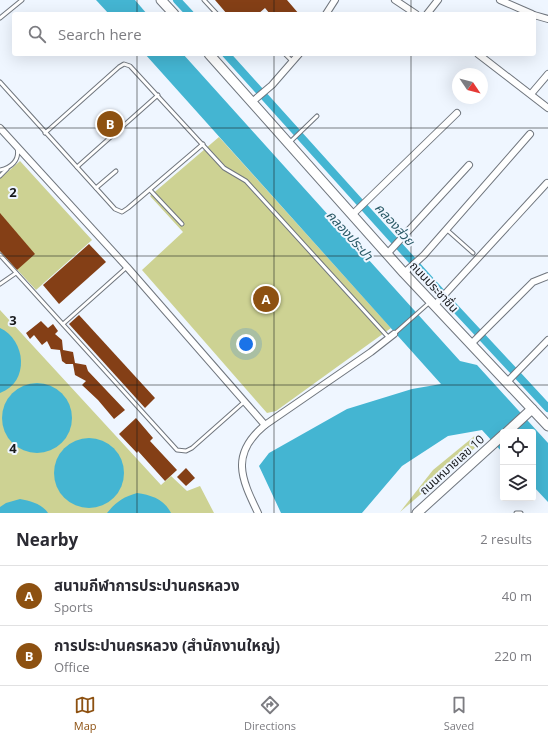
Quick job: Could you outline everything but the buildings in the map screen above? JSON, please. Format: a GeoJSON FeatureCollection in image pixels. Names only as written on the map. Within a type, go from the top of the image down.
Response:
{"type":"FeatureCollection","features":[{"type":"Feature","properties":{"kind":"main road"},"geometry":{"type":"LineString","coordinates":[[161,0],[172,12]]}},
{"type":"Feature","properties":{"kind":"main road","name":"ถนนประชาชื่น"},"geometry":{"type":"LineString","coordinates":[[211,56],[255,100],[356,211],[390,251],[404,273],[435,303],[471,344],[510,379],[529,412],[546,421]]}},
{"type":"Feature","properties":{"kind":"main road"},"geometry":{"type":"LineString","coordinates":[[510,429],[529,412]]}},
{"type":"Feature","properties":{"kind":"main road","name":"ถนนหมายเลข 10"},"geometry":{"type":"LineString","coordinates":[[417,513],[500,439]]}},
{"type":"Feature","properties":{"kind":"street"},"geometry":{"type":"LineString","coordinates":[[327,12],[335,0]]}},
{"type":"Feature","properties":{"kind":"street"},"geometry":{"type":"LineString","coordinates":[[395,0],[413,12]]}},
{"type":"Feature","properties":{"kind":"street"},"geometry":{"type":"LineString","coordinates":[[429,12],[438,0]]}},
{"type":"Feature","properties":{"kind":"street"},"geometry":{"type":"LineString","coordinates":[[500,0],[528,12]]}},
{"type":"Feature","properties":{"kind":"street"},"geometry":{"type":"LineString","coordinates":[[536,15],[548,19]]}},
{"type":"Feature","properties":{"kind":"street"},"geometry":{"type":"LineString","coordinates":[[255,100],[272,86],[298,56]]}},
{"type":"Feature","properties":{"kind":"street"},"geometry":{"type":"LineString","coordinates":[[481,56],[548,108]]}},
{"type":"Feature","properties":{"kind":"street"},"geometry":{"type":"LineString","coordinates":[[531,94],[548,74]]}},
{"type":"Feature","properties":{"kind":"street"},"geometry":{"type":"LineString","coordinates":[[356,211],[457,113]]}},
{"type":"Feature","properties":{"kind":"street"},"geometry":{"type":"LineString","coordinates":[[0,128],[127,267],[265,425]]}},
{"type":"Feature","properties":{"kind":"street"},"geometry":{"type":"LineString","coordinates":[[404,273],[424,255],[530,134]]}},
{"type":"Feature","properties":{"kind":"street"},"geometry":{"type":"LineString","coordinates":[[390,251],[469,165]]}},
{"type":"Feature","properties":{"kind":"street"},"geometry":{"type":"LineString","coordinates":[[435,303],[451,290],[547,183]]}},
{"type":"Feature","properties":{"kind":"street"},"geometry":{"type":"LineString","coordinates":[[471,344],[533,282],[548,276]]}},
{"type":"Feature","properties":{"kind":"street"},"geometry":{"type":"LineString","coordinates":[[258,513],[245,486],[241,470],[241,458],[246,445],[265,425],[394,334]]}},
{"type":"Feature","properties":{"kind":"street"},"geometry":{"type":"LineString","coordinates":[[510,379],[548,340]]}},
{"type":"Feature","properties":{"kind":"lane"},"geometry":{"type":"LineString","coordinates":[[0,18],[22,0]]}},
{"type":"Feature","properties":{"kind":"lane"},"geometry":{"type":"LineString","coordinates":[[204,0],[215,12]]}},
{"type":"Feature","properties":{"kind":"lane"},"geometry":{"type":"LineString","coordinates":[[288,56],[293,62]]}},
{"type":"Feature","properties":{"kind":"lane"},"geometry":{"type":"LineString","coordinates":[[45,133],[124,64],[130,66],[224,168],[246,181],[389,338]]}},
{"type":"Feature","properties":{"kind":"lane"},"geometry":{"type":"LineString","coordinates":[[0,82],[115,209],[122,212],[203,144]]}},
{"type":"Feature","properties":{"kind":"lane"},"geometry":{"type":"LineString","coordinates":[[77,167],[158,95]]}},
{"type":"Feature","properties":{"kind":"lane"},"geometry":{"type":"LineString","coordinates":[[291,141],[317,116]]}},
{"type":"Feature","properties":{"kind":"lane"},"geometry":{"type":"LineString","coordinates":[[0,176],[18,156],[15,145]]}},
{"type":"Feature","properties":{"kind":"lane"},"geometry":{"type":"LineString","coordinates":[[0,170],[10,166]]}},
{"type":"Feature","properties":{"kind":"lane"},"geometry":{"type":"LineString","coordinates":[[96,188],[116,171]]}},
{"type":"Feature","properties":{"kind":"lane"},"geometry":{"type":"LineString","coordinates":[[150,190],[182,224]]}},
{"type":"Feature","properties":{"kind":"lane"},"geometry":{"type":"LineString","coordinates":[[446,229],[473,253]]}},
{"type":"Feature","properties":{"kind":"lane"},"geometry":{"type":"LineString","coordinates":[[0,256],[177,450],[186,451],[192,448],[244,402]]}},
{"type":"Feature","properties":{"kind":"lane"},"geometry":{"type":"LineString","coordinates":[[63,324],[127,267]]}},
{"type":"Feature","properties":{"kind":"lane"},"geometry":{"type":"LineString","coordinates":[[0,284],[16,272]]}},
{"type":"Feature","properties":{"kind":"lane"},"geometry":{"type":"LineString","coordinates":[[394,334],[420,311],[435,303]]}},
{"type":"Feature","properties":{"kind":"lane"},"geometry":{"type":"LineString","coordinates":[[516,513],[521,513]]}},
{"type":"Feature","properties":{"kind":"green space"},"geometry":{"type":"Polygon","coordinates":[[[219,137],[391,328],[276,411],[267,413],[142,270],[183,232],[150,196],[219,137]]]}},
{"type":"Feature","properties":{"kind":"green space"},"geometry":{"type":"Polygon","coordinates":[[[20,161],[92,240],[36,290],[0,251],[0,176],[2,177],[20,161]]]}},
{"type":"Feature","properties":{"kind":"green space"},"geometry":{"type":"Polygon","coordinates":[[[0,310],[161,485],[171,476],[187,491],[200,486],[214,513],[0,513],[0,310]]]}},
{"type":"Feature","properties":{"kind":"green space"},"geometry":{"type":"Polygon","coordinates":[[[477,434],[483,441],[400,512],[433,470],[477,434]]]}},
{"type":"Feature","properties":{"kind":"water"},"geometry":{"type":"Polygon","coordinates":[[[96,0],[135,0],[145,12],[107,12],[96,0]]]}},
{"type":"Feature","properties":{"kind":"water"},"geometry":{"type":"Polygon","coordinates":[[[147,56],[185,56],[460,361],[477,365],[535,429],[500,429],[500,450],[482,430],[448,436],[402,466],[362,513],[281,513],[259,466],[269,453],[347,409],[412,389],[441,384],[147,56]]]}},
{"type":"Feature","properties":{"kind":"water"},"geometry":{"type":"Polygon","coordinates":[[[0,328],[9,334],[15,342],[21,361],[20,371],[16,380],[10,388],[0,393],[0,328]]]}},
{"type":"Feature","properties":{"kind":"water"},"geometry":{"type":"Polygon","coordinates":[[[30,383],[44,383],[57,389],[66,398],[70,404],[72,418],[70,432],[62,443],[51,451],[44,453],[30,453],[23,451],[12,443],[4,432],[2,425],[2,411],[4,404],[12,393],[23,385],[30,383]]]}},
{"type":"Feature","properties":{"kind":"water"},"geometry":{"type":"Polygon","coordinates":[[[536,430],[548,443],[548,502],[536,489],[536,430]]]}},
{"type":"Feature","properties":{"kind":"water"},"geometry":{"type":"Polygon","coordinates":[[[89,438],[102,441],[114,448],[121,460],[124,473],[121,486],[114,498],[102,505],[89,508],[76,505],[64,498],[57,486],[54,473],[57,460],[64,448],[76,441],[89,438]]]}},
{"type":"Feature","properties":{"kind":"water"},"geometry":{"type":"Polygon","coordinates":[[[137,493],[157,498],[165,504],[171,513],[107,513],[120,500],[137,493]]]}},
{"type":"Feature","properties":{"kind":"water"},"geometry":{"type":"Polygon","coordinates":[[[20,499],[36,503],[43,507],[48,513],[0,513],[0,507],[6,503],[20,499]]]}},
{"type":"Feature","properties":{"kind":"waterway","name":"คลองส่วย"},"geometry":{"type":"LineString","coordinates":[[177,0],[188,12]]}},
{"type":"Feature","properties":{"kind":"waterway","name":"คลองส่วย"},"geometry":{"type":"LineString","coordinates":[[228,56],[455,308],[548,408]]}},
{"type":"Feature","properties":{"kind":"place","name":"การประปานครหลวง (สำนักงานใหญ่)"},"geometry":{"type":"Point","coordinates":[110,124]}},
{"type":"Feature","properties":{"kind":"place","name":"สนามกีฬาการประปานครหลวง"},"geometry":{"type":"Point","coordinates":[266,299]}},
{"type":"Feature","properties":{"kind":"water label","name":"คลองประปา"},"geometry":{"type":"Point","coordinates":[350,235]}}]}
